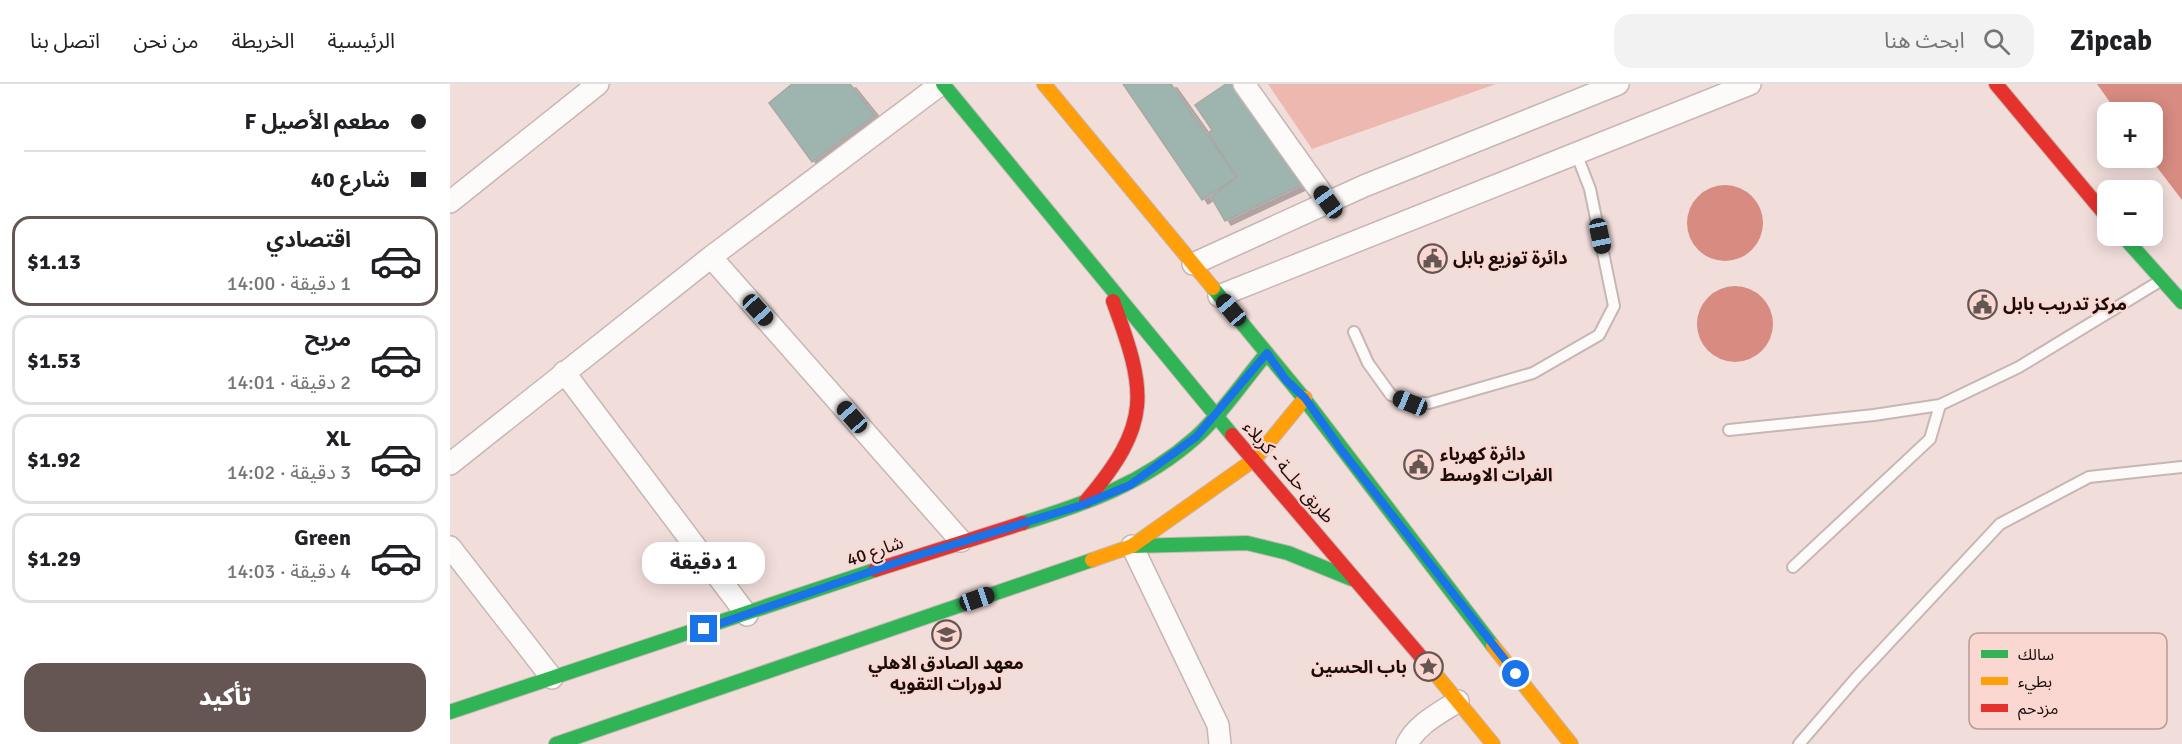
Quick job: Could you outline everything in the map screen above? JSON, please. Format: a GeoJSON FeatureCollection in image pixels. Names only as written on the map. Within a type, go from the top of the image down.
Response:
{"type":"FeatureCollection","features":[{"type":"Feature","properties":{"kind":"main road","name":"طريق حلــة - كربلاء"},"geometry":{"type":"LineString","coordinates":[[942,84],[1216,416],[1360,582],[1493,744]]}},
{"type":"Feature","properties":{"kind":"main road"},"geometry":{"type":"LineString","coordinates":[[1044,84],[1267,353],[1282,375],[1305,398],[1343,452],[1571,744]]}},
{"type":"Feature","properties":{"kind":"main road"},"geometry":{"type":"LineString","coordinates":[[1996,84],[2097,205]]}},
{"type":"Feature","properties":{"kind":"main road"},"geometry":{"type":"LineString","coordinates":[[2132,246],[2182,302]]}},
{"type":"Feature","properties":{"kind":"main road"},"geometry":{"type":"LineString","coordinates":[[1082,505],[1120,460],[1139,415],[1140,390],[1134,356],[1106,282]]}},
{"type":"Feature","properties":{"kind":"main road","name":"شارع 40"},"geometry":{"type":"LineString","coordinates":[[450,712],[747,615],[961,541],[1082,505],[1130,485],[1196,437],[1267,353]]}},
{"type":"Feature","properties":{"kind":"main road"},"geometry":{"type":"LineString","coordinates":[[556,744],[1132,546],[1255,459],[1305,398]]}},
{"type":"Feature","properties":{"kind":"main road"},"geometry":{"type":"LineString","coordinates":[[1132,546],[1247,543],[1320,564],[1360,582]]}},
{"type":"Feature","properties":{"kind":"street"},"geometry":{"type":"LineString","coordinates":[[450,202],[598,84]]}},
{"type":"Feature","properties":{"kind":"street"},"geometry":{"type":"LineString","coordinates":[[450,464],[711,257],[942,84]]}},
{"type":"Feature","properties":{"kind":"street"},"geometry":{"type":"LineString","coordinates":[[1244,84],[1328,202]]}},
{"type":"Feature","properties":{"kind":"street"},"geometry":{"type":"LineString","coordinates":[[1193,264],[1328,202],[1618,84]]}},
{"type":"Feature","properties":{"kind":"street"},"geometry":{"type":"LineString","coordinates":[[1219,296],[1750,84]]}},
{"type":"Feature","properties":{"kind":"street"},"geometry":{"type":"LineString","coordinates":[[1225,249],[1219,263],[1224,276],[1230,282],[1245,285]]}},
{"type":"Feature","properties":{"kind":"street"},"geometry":{"type":"LineString","coordinates":[[711,257],[961,541]]}},
{"type":"Feature","properties":{"kind":"street"},"geometry":{"type":"LineString","coordinates":[[564,372],[747,615]]}},
{"type":"Feature","properties":{"kind":"street"},"geometry":{"type":"LineString","coordinates":[[1132,546],[1218,725],[1220,744]]}},
{"type":"Feature","properties":{"kind":"street"},"geometry":{"type":"LineString","coordinates":[[450,547],[552,678]]}},
{"type":"Feature","properties":{"kind":"street"},"geometry":{"type":"LineString","coordinates":[[1407,744],[1412,735],[1424,724],[1458,702]]}},
{"type":"Feature","properties":{"kind":"lane"},"geometry":{"type":"LineString","coordinates":[[1354,332],[1368,363],[1390,395],[1410,403],[1429,403],[1533,373],[1599,335],[1614,306],[1590,189],[1576,153]]}},
{"type":"Feature","properties":{"kind":"lane"},"geometry":{"type":"LineString","coordinates":[[1729,430],[1874,415],[1940,405],[2019,367],[2162,279]]}},
{"type":"Feature","properties":{"kind":"lane"},"geometry":{"type":"LineString","coordinates":[[1793,567],[1930,439],[1940,405]]}},
{"type":"Feature","properties":{"kind":"lane"},"geometry":{"type":"LineString","coordinates":[[1799,744],[1856,678],[2000,524],[2089,477],[2182,467]]}},
{"type":"Feature","properties":{"kind":"shaded area"},"geometry":{"type":"Polygon","coordinates":[[[1268,84],[1496,84],[1312,149],[1268,84]]]}},
{"type":"Feature","properties":{"kind":"shaded area"},"geometry":{"type":"Polygon","coordinates":[[[2097,84],[2182,84],[2182,200],[2158,168],[2163,168],[2163,102],[2110,102],[2097,84]]]}},
{"type":"Feature","properties":{"kind":"shaded area"},"geometry":{"type":"Polygon","coordinates":[[[1725,185],[1739,188],[1752,196],[1760,209],[1763,223],[1760,237],[1752,250],[1739,258],[1725,261],[1711,258],[1698,250],[1690,237],[1687,223],[1690,209],[1698,196],[1711,188],[1725,185]]]}},
{"type":"Feature","properties":{"kind":"shaded area"},"geometry":{"type":"Polygon","coordinates":[[[1735,286],[1749,289],[1762,297],[1770,310],[1773,324],[1770,338],[1762,351],[1749,359],[1735,362],[1721,359],[1708,351],[1700,338],[1697,324],[1700,310],[1708,297],[1721,289],[1735,286]]]}},
{"type":"Feature","properties":{"kind":"building"},"geometry":{"type":"Polygon","coordinates":[[[792,84],[850,84],[875,115],[812,162],[769,103],[792,84]]]}},
{"type":"Feature","properties":{"kind":"building"},"geometry":{"type":"Polygon","coordinates":[[[1123,84],[1171,84],[1237,177],[1202,200],[1123,84]]]}},
{"type":"Feature","properties":{"kind":"building"},"geometry":{"type":"Polygon","coordinates":[[[1226,84],[1239,84],[1304,184],[1225,221],[1211,197],[1237,177],[1208,133],[1212,130],[1195,105],[1226,84]]]}},
{"type":"Feature","properties":{"kind":"traffic: fast"},"geometry":{"type":"LineString","coordinates":[[943,84],[1232,435]]}},
{"type":"Feature","properties":{"kind":"traffic: fast"},"geometry":{"type":"LineString","coordinates":[[2132,246],[2182,302]]}},
{"type":"Feature","properties":{"kind":"traffic: fast"},"geometry":{"type":"LineString","coordinates":[[1213,288],[1302,396],[1493,646]]}},
{"type":"Feature","properties":{"kind":"traffic: fast"},"geometry":{"type":"LineString","coordinates":[[1023,523],[1070,508],[1114,490],[1176,454],[1214,419],[1267,353]]}},
{"type":"Feature","properties":{"kind":"traffic: fast"},"geometry":{"type":"LineString","coordinates":[[1132,546],[1247,543],[1288,553],[1352,579]]}},
{"type":"Feature","properties":{"kind":"traffic: fast"},"geometry":{"type":"LineString","coordinates":[[556,744],[1092,560]]}},
{"type":"Feature","properties":{"kind":"traffic: fast"},"geometry":{"type":"LineString","coordinates":[[450,712],[875,570]]}},
{"type":"Feature","properties":{"kind":"traffic: slow"},"geometry":{"type":"LineString","coordinates":[[1044,84],[1213,288]]}},
{"type":"Feature","properties":{"kind":"traffic: slow"},"geometry":{"type":"LineString","coordinates":[[1092,560],[1132,546],[1255,459],[1305,398]]}},
{"type":"Feature","properties":{"kind":"traffic: slow"},"geometry":{"type":"LineString","coordinates":[[1493,646],[1571,744]]}},
{"type":"Feature","properties":{"kind":"traffic: slow"},"geometry":{"type":"LineString","coordinates":[[1428,665],[1493,744]]}},
{"type":"Feature","properties":{"kind":"traffic: jam"},"geometry":{"type":"LineString","coordinates":[[1996,84],[2097,205]]}},
{"type":"Feature","properties":{"kind":"traffic: jam"},"geometry":{"type":"LineString","coordinates":[[1086,501],[1108,474],[1123,450],[1133,428],[1137,406],[1137,384],[1132,360],[1113,301]]}},
{"type":"Feature","properties":{"kind":"traffic: jam"},"geometry":{"type":"LineString","coordinates":[[1232,435],[1428,665]]}},
{"type":"Feature","properties":{"kind":"traffic: jam"},"geometry":{"type":"LineString","coordinates":[[875,570],[1023,523]]}},
{"type":"Feature","properties":{"kind":"place","name":"دائرة توزيع بابل"},"geometry":{"type":"Point","coordinates":[1432,258]}},
{"type":"Feature","properties":{"kind":"place","name":"مركز تدريب بابل"},"geometry":{"type":"Point","coordinates":[1982,304]}},
{"type":"Feature","properties":{"kind":"place","name":"دائرة كهرباء الفرات الاوسط"},"geometry":{"type":"Point","coordinates":[1419,464]}},
{"type":"Feature","properties":{"kind":"place","name":"معهد الصادق الاهلي لدورات التقويه"},"geometry":{"type":"Point","coordinates":[946,634]}},
{"type":"Feature","properties":{"kind":"place","name":"باب الحسين"},"geometry":{"type":"Point","coordinates":[1428,667]}},
{"type":"Feature","properties":{"kind":"route"},"geometry":{"type":"LineString","coordinates":[[704,629],[961,541],[1082,505],[1130,485],[1196,437],[1267,353],[1277,370],[1305,398],[1343,452],[1516,674]]}}]}
